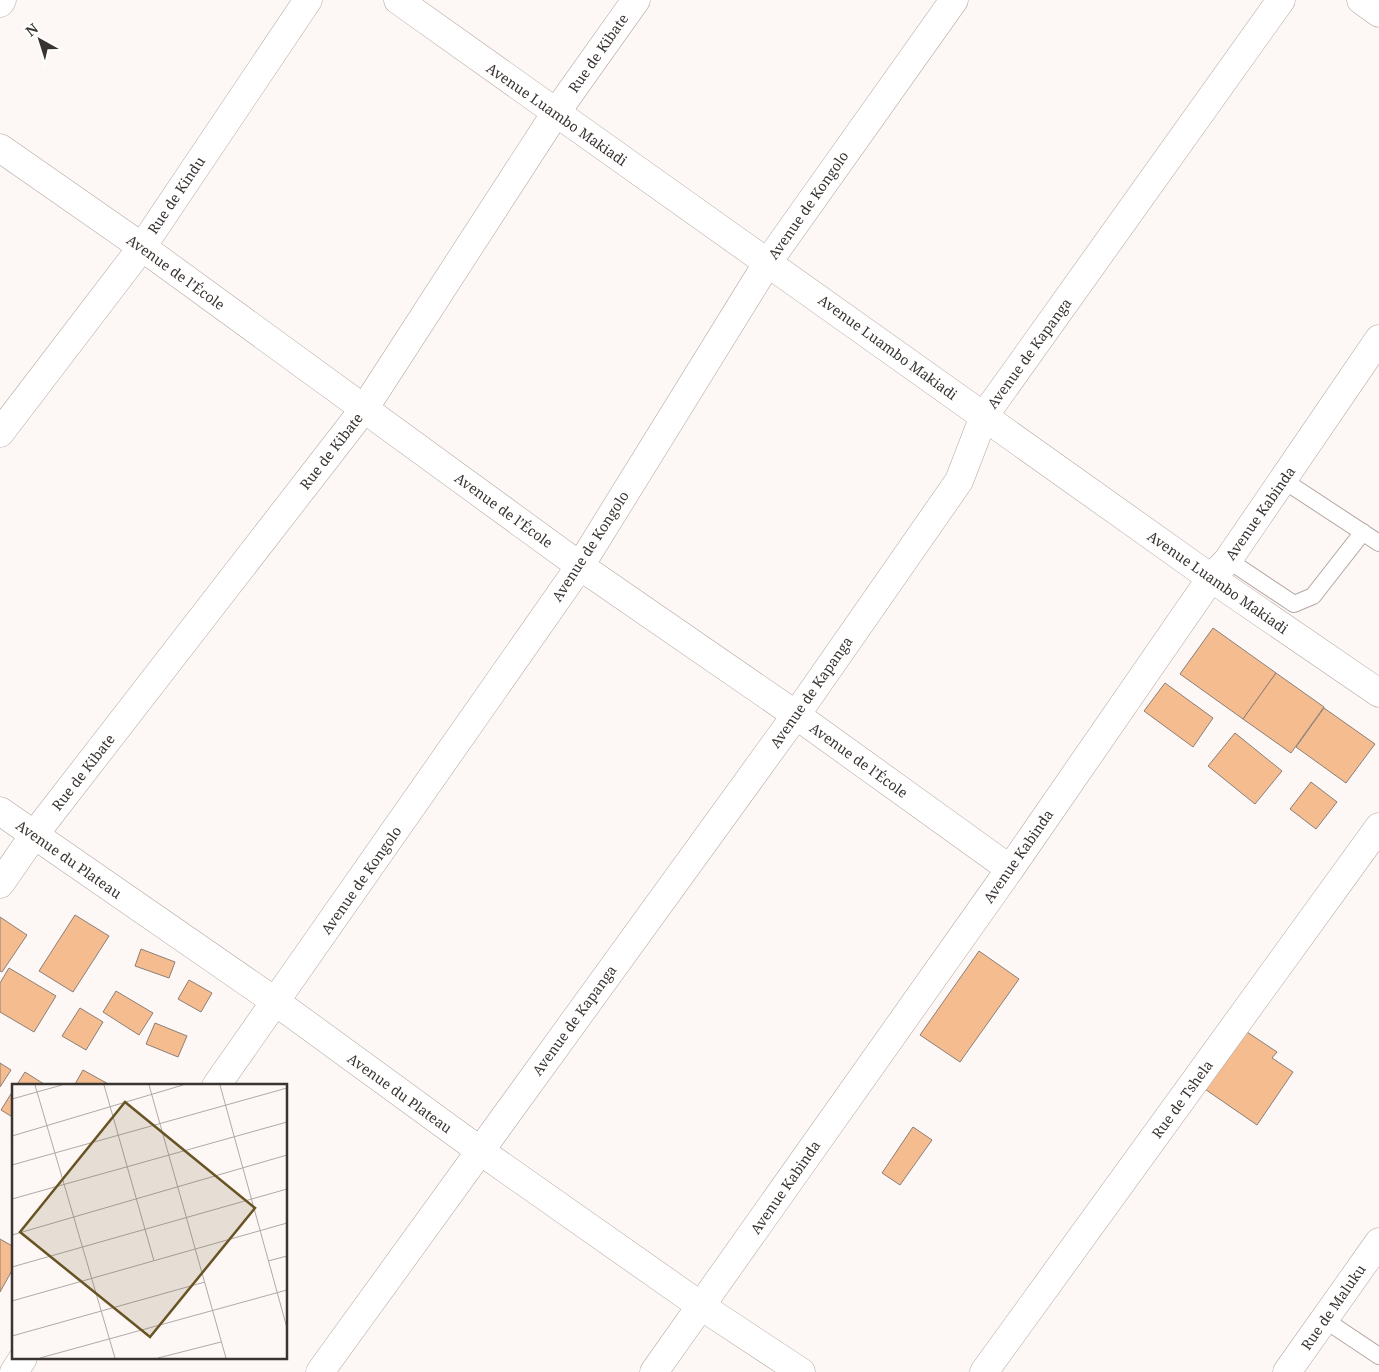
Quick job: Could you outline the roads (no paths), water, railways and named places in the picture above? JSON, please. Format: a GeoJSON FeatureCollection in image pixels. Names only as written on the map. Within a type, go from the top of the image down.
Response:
{"type":"FeatureCollection","features":[{"type":"Feature","properties":{"kind":"street","name":"Rue de Kindu"},"geometry":{"type":"LineString","coordinates":[[0,433],[142,247],[308,0]]}},
{"type":"Feature","properties":{"kind":"street","name":"Avenue Luambo Makiadi"},"geometry":{"type":"LineString","coordinates":[[398,0],[984,416],[1220,569],[1379,693]]}},
{"type":"Feature","properties":{"kind":"street","name":"Rue de Kibate"},"geometry":{"type":"LineString","coordinates":[[0,884],[34,835],[364,409],[556,114],[636,0]]}},
{"type":"Feature","properties":{"kind":"street","name":"Avenue de Kongolo"},"geometry":{"type":"LineString","coordinates":[[217,1084],[580,566],[768,262],[954,0]]}},
{"type":"Feature","properties":{"kind":"street","name":"Avenue de Kapanga"},"geometry":{"type":"LineString","coordinates":[[320,1372],[796,715],[959,481],[984,416],[1281,0]]}},
{"type":"Feature","properties":{"kind":"street"},"geometry":{"type":"LineString","coordinates":[[1361,0],[1379,13]]}},
{"type":"Feature","properties":{"kind":"street","name":"Avenue de l’École"},"geometry":{"type":"LineString","coordinates":[[0,148],[142,247],[580,566],[796,715],[1010,869]]}},
{"type":"Feature","properties":{"kind":"street","name":"Avenue Kabinda"},"geometry":{"type":"LineString","coordinates":[[654,1372],[1010,869],[1283,480],[1379,339]]}},
{"type":"Feature","properties":{"kind":"street","name":"Avenue du Plateau"},"geometry":{"type":"LineString","coordinates":[[0,811],[276,1002],[480,1150],[701,1306],[801,1372]]}},
{"type":"Feature","properties":{"kind":"street","name":"Rue de Tshela"},"geometry":{"type":"LineString","coordinates":[[984,1372],[1379,827]]}},
{"type":"Feature","properties":{"kind":"street","name":"Rue de Maluku"},"geometry":{"type":"LineString","coordinates":[[1287,1372],[1379,1242]]}},
{"type":"Feature","properties":{"kind":"street"},"geometry":{"type":"LineString","coordinates":[[14,1372],[22,1360]]}},
{"type":"Feature","properties":{"kind":"lane"},"geometry":{"type":"LineString","coordinates":[[1283,480],[1379,543]]}},
{"type":"Feature","properties":{"kind":"lane"},"geometry":{"type":"LineString","coordinates":[[1220,569],[1294,604],[1313,596],[1363,532]]}},
{"type":"Feature","properties":{"kind":"lane"},"geometry":{"type":"LineString","coordinates":[[1325,1320],[1379,1356]]}}]}
